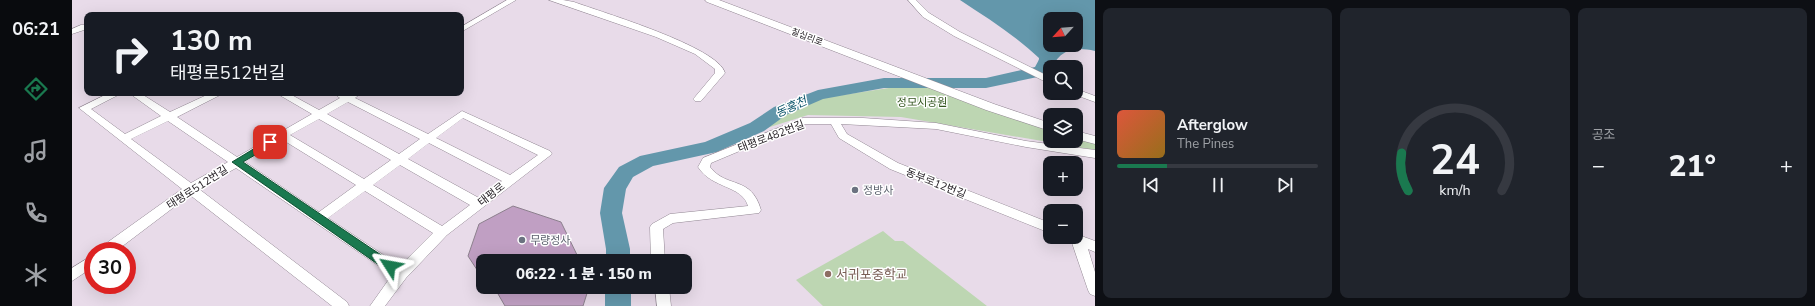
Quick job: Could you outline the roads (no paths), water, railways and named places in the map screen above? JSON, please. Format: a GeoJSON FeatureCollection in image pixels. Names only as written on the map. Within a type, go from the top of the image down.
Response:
{"type":"FeatureCollection","features":[{"type":"Feature","properties":{"kind":"main road","name":"칠십리로"},"geometry":{"type":"LineString","coordinates":[[710,0],[951,92],[1043,125]]}},
{"type":"Feature","properties":{"kind":"main road"},"geometry":{"type":"LineString","coordinates":[[1083,137],[1095,140]]}},
{"type":"Feature","properties":{"kind":"street"},"geometry":{"type":"LineString","coordinates":[[464,28],[512,0]]}},
{"type":"Feature","properties":{"kind":"street"},"geometry":{"type":"LineString","coordinates":[[553,0],[571,4],[659,35],[698,52],[719,68],[720,73],[698,99]]}},
{"type":"Feature","properties":{"kind":"street"},"geometry":{"type":"LineString","coordinates":[[912,0],[926,15],[957,34],[1043,78]]}},
{"type":"Feature","properties":{"kind":"street"},"geometry":{"type":"LineString","coordinates":[[1083,95],[1095,99]]}},
{"type":"Feature","properties":{"kind":"street"},"geometry":{"type":"LineString","coordinates":[[110,96],[84,108],[342,306]]}},
{"type":"Feature","properties":{"kind":"street"},"geometry":{"type":"LineString","coordinates":[[138,96],[401,274]]}},
{"type":"Feature","properties":{"kind":"street"},"geometry":{"type":"LineString","coordinates":[[124,138],[213,96]]}},
{"type":"Feature","properties":{"kind":"street"},"geometry":{"type":"LineString","coordinates":[[287,96],[479,204]]}},
{"type":"Feature","properties":{"kind":"street","name":"태평로512번길"},"geometry":{"type":"LineString","coordinates":[[118,242],[190,189],[320,114],[346,96]]}},
{"type":"Feature","properties":{"kind":"street"},"geometry":{"type":"LineString","coordinates":[[349,96],[428,139],[510,180]]}},
{"type":"Feature","properties":{"kind":"street","name":"태평로"},"geometry":{"type":"LineString","coordinates":[[377,306],[401,274],[442,232],[546,154],[462,114],[428,139]]}},
{"type":"Feature","properties":{"kind":"street","name":"태평로482번길"},"geometry":{"type":"LineString","coordinates":[[658,254],[656,227],[670,219],[755,210],[753,201],[742,190],[710,175],[704,167],[707,161],[803,121],[863,121],[936,126],[1026,144],[1095,154]]}},
{"type":"Feature","properties":{"kind":"street","name":"동부로12번길"},"geometry":{"type":"LineString","coordinates":[[834,121],[843,136],[894,166],[1043,225]]}},
{"type":"Feature","properties":{"kind":"street"},"geometry":{"type":"LineString","coordinates":[[282,136],[442,232]]}},
{"type":"Feature","properties":{"kind":"street"},"geometry":{"type":"LineString","coordinates":[[319,218],[428,139]]}},
{"type":"Feature","properties":{"kind":"street"},"geometry":{"type":"LineString","coordinates":[[1083,241],[1095,246]]}},
{"type":"Feature","properties":{"kind":"street"},"geometry":{"type":"LineString","coordinates":[[1077,244],[1095,290]]}},
{"type":"Feature","properties":{"kind":"street"},"geometry":{"type":"LineString","coordinates":[[72,276],[84,267]]}},
{"type":"Feature","properties":{"kind":"street"},"geometry":{"type":"LineString","coordinates":[[663,294],[664,306]]}},
{"type":"Feature","properties":{"kind":"water"},"geometry":{"type":"Polygon","coordinates":[[[960,0],[1095,0],[1095,51],[1083,49],[1083,12],[1043,12],[1043,52],[1067,52],[1057,60],[1043,60],[1043,73],[1038,71],[1039,58],[1001,27],[960,0]]]}},
{"type":"Feature","properties":{"kind":"waterway","name":"동홍천"},"geometry":{"type":"LineString","coordinates":[[618,254],[611,213],[615,188],[626,172],[647,161],[710,147],[757,127],[780,111],[818,95],[884,83],[986,83],[1041,71],[1046,66],[1047,59]]}},
{"type":"Feature","properties":{"kind":"waterway","name":"동홍천"},"geometry":{"type":"LineString","coordinates":[[618,294],[618,306]]}},
{"type":"Feature","properties":{"kind":"place","name":"정방사"},"geometry":{"type":"Point","coordinates":[855,190]}},
{"type":"Feature","properties":{"kind":"place","name":"무량정사"},"geometry":{"type":"Point","coordinates":[522,240]}},
{"type":"Feature","properties":{"kind":"place","name":"서귀포중학교"},"geometry":{"type":"Point","coordinates":[828,274]}},
{"type":"Feature","properties":{"kind":"park label","name":"정모시공원"},"geometry":{"type":"Point","coordinates":[922,102]}}]}
